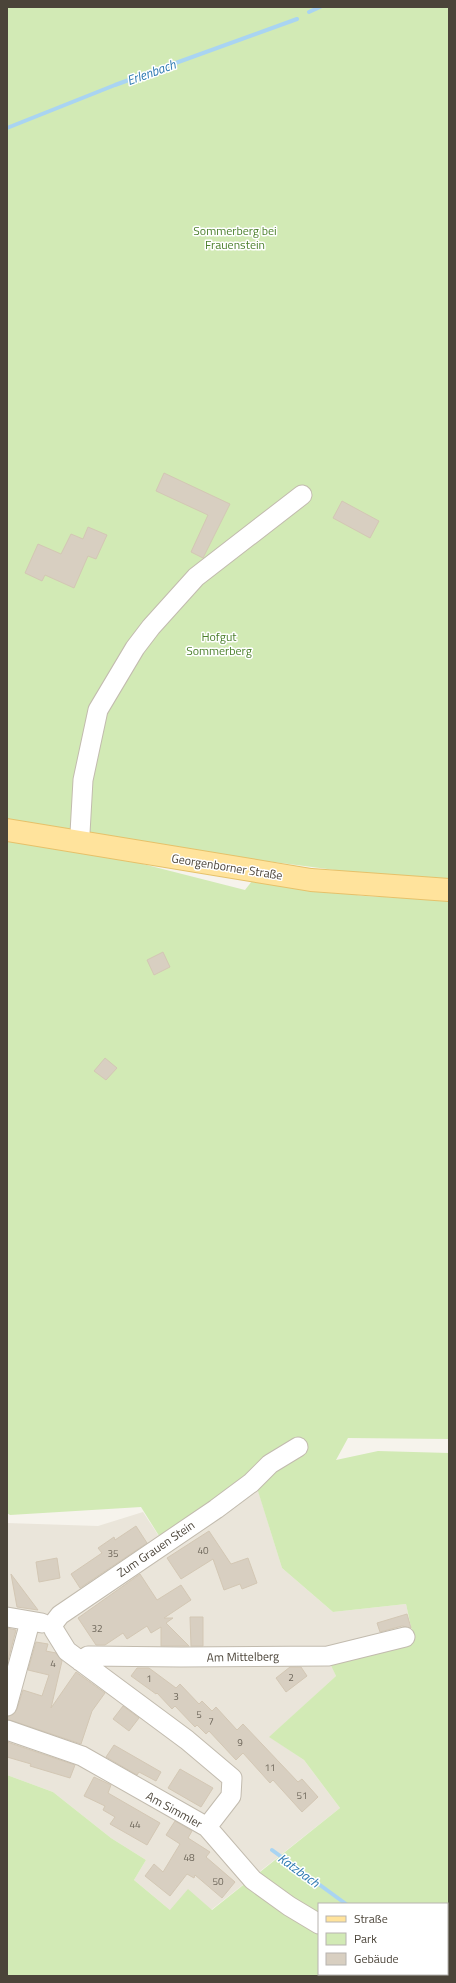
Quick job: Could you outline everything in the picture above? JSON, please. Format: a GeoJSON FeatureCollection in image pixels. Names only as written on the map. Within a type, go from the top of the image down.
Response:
{"type":"FeatureCollection","features":[{"type":"Feature","properties":{"kind":"main road","name":"Georgenborner Straße"},"geometry":{"type":"LineString","coordinates":[[7,830],[310,880],[449,890]]}},
{"type":"Feature","properties":{"kind":"street"},"geometry":{"type":"LineString","coordinates":[[81,843],[80,834],[83,780],[98,710],[135,648],[151,627],[196,577],[302,494]]}},
{"type":"Feature","properties":{"kind":"street","name":"Zum Grauen Stein"},"geometry":{"type":"LineString","coordinates":[[53,1624],[60,1615],[216,1509],[251,1483],[270,1464],[298,1447]]}},
{"type":"Feature","properties":{"kind":"street"},"geometry":{"type":"LineString","coordinates":[[7,1616],[30,1622],[53,1624],[54,1630],[67,1651],[187,1740],[232,1778],[231,1796],[207,1828]]}},
{"type":"Feature","properties":{"kind":"street"},"geometry":{"type":"LineString","coordinates":[[7,1706],[30,1622]]}},
{"type":"Feature","properties":{"kind":"street","name":"Am Mittelberg"},"geometry":{"type":"LineString","coordinates":[[80,1661],[88,1656],[328,1656],[405,1636]]}},
{"type":"Feature","properties":{"kind":"street","name":"Am Simmler"},"geometry":{"type":"LineString","coordinates":[[7,1730],[82,1756],[207,1828],[253,1880],[289,1906],[318,1923]]}},
{"type":"Feature","properties":{"kind":"shaded area"},"geometry":{"type":"Polygon","coordinates":[[[257,1487],[282,1568],[333,1612],[406,1604],[414,1641],[329,1659],[336,1676],[270,1737],[304,1760],[340,1808],[211,1910],[170,1910],[134,1880],[146,1860],[111,1838],[53,1792],[7,1775],[7,1523],[98,1526],[143,1512],[166,1547],[257,1487]]]}},
{"type":"Feature","properties":{"kind":"green space"},"geometry":{"type":"Polygon","coordinates":[[[7,7],[449,7],[449,879],[366,874],[234,857],[7,820],[7,7]]]}},
{"type":"Feature","properties":{"kind":"green space"},"geometry":{"type":"Polygon","coordinates":[[[7,840],[135,862],[245,890],[252,881],[364,896],[449,900],[449,1439],[348,1438],[336,1460],[378,1451],[449,1453],[449,1976],[446,1975],[448,1975],[448,1903],[318,1903],[318,1918],[255,1876],[340,1808],[304,1760],[269,1737],[336,1676],[328,1659],[414,1641],[406,1604],[333,1612],[282,1568],[257,1488],[166,1547],[141,1507],[10,1515],[7,1513],[7,840]]]}},
{"type":"Feature","properties":{"kind":"green space"},"geometry":{"type":"Polygon","coordinates":[[[7,1775],[53,1792],[111,1838],[146,1860],[134,1880],[170,1910],[188,1889],[212,1910],[247,1882],[318,1929],[318,1975],[416,1976],[7,1976],[7,1775]]]}},
{"type":"Feature","properties":{"kind":"building"},"geometry":{"type":"Polygon","coordinates":[[[164,473],[230,504],[203,558],[191,552],[208,515],[156,491],[164,473]]]}},
{"type":"Feature","properties":{"kind":"building"},"geometry":{"type":"Polygon","coordinates":[[[342,501],[379,521],[370,538],[333,518],[342,501]]]}},
{"type":"Feature","properties":{"kind":"building"},"geometry":{"type":"Polygon","coordinates":[[[88,527],[107,535],[96,559],[88,556],[74,588],[45,575],[42,581],[25,573],[38,544],[61,554],[71,534],[83,539],[88,527]]]}},
{"type":"Feature","properties":{"kind":"building"},"geometry":{"type":"Polygon","coordinates":[[[163,952],[170,967],[154,975],[147,960],[163,952]]]}},
{"type":"Feature","properties":{"kind":"building"},"geometry":{"type":"Polygon","coordinates":[[[105,1058],[117,1068],[106,1080],[94,1071],[105,1058]]]}},
{"type":"Feature","properties":{"kind":"building"},"geometry":{"type":"Polygon","coordinates":[[[136,1526],[147,1543],[80,1588],[71,1574],[102,1553],[98,1548],[114,1537],[115,1540],[136,1526]]]}},
{"type":"Feature","properties":{"kind":"building"},"geometry":{"type":"Polygon","coordinates":[[[209,1531],[231,1564],[248,1558],[257,1583],[242,1589],[240,1584],[224,1590],[213,1559],[181,1579],[167,1558],[209,1531]]]}},
{"type":"Feature","properties":{"kind":"building"},"geometry":{"type":"Polygon","coordinates":[[[57,1558],[60,1578],[39,1582],[36,1562],[57,1558]]]}},
{"type":"Feature","properties":{"kind":"building"},"geometry":{"type":"Polygon","coordinates":[[[11,1574],[38,1610],[17,1607],[11,1574]]]}},
{"type":"Feature","properties":{"kind":"building"},"geometry":{"type":"Polygon","coordinates":[[[140,1574],[157,1600],[181,1585],[191,1600],[164,1618],[173,1618],[166,1623],[189,1646],[161,1646],[161,1627],[151,1633],[147,1626],[127,1639],[123,1633],[105,1645],[96,1645],[78,1618],[140,1574]]]}},
{"type":"Feature","properties":{"kind":"building"},"geometry":{"type":"Polygon","coordinates":[[[407,1614],[411,1628],[402,1626],[380,1632],[377,1623],[407,1614]]]}},
{"type":"Feature","properties":{"kind":"building"},"geometry":{"type":"Polygon","coordinates":[[[190,1617],[203,1617],[203,1646],[191,1646],[190,1617]]]}},
{"type":"Feature","properties":{"kind":"building"},"geometry":{"type":"Polygon","coordinates":[[[7,1628],[16,1630],[7,1664],[7,1628]]]}},
{"type":"Feature","properties":{"kind":"building"},"geometry":{"type":"Polygon","coordinates":[[[36,1642],[48,1644],[46,1651],[56,1653],[62,1661],[51,1708],[76,1672],[105,1693],[92,1711],[81,1744],[7,1719],[7,1717],[14,1714],[17,1709],[23,1690],[42,1696],[49,1675],[28,1670],[36,1642]]]}},
{"type":"Feature","properties":{"kind":"building"},"geometry":{"type":"Polygon","coordinates":[[[290,1667],[301,1667],[307,1676],[286,1692],[276,1678],[290,1667]]]}},
{"type":"Feature","properties":{"kind":"building"},"geometry":{"type":"Polygon","coordinates":[[[137,1668],[149,1668],[176,1688],[180,1684],[199,1704],[202,1701],[212,1711],[216,1707],[237,1730],[243,1724],[298,1782],[302,1779],[318,1797],[302,1812],[273,1780],[270,1783],[243,1753],[236,1760],[209,1731],[206,1734],[197,1725],[195,1727],[175,1706],[172,1709],[157,1693],[156,1694],[131,1676],[137,1668]]]}},
{"type":"Feature","properties":{"kind":"building"},"geometry":{"type":"Polygon","coordinates":[[[123,1706],[139,1718],[129,1731],[113,1719],[123,1706]]]}},
{"type":"Feature","properties":{"kind":"building"},"geometry":{"type":"Polygon","coordinates":[[[7,1742],[75,1765],[70,1778],[30,1766],[31,1764],[7,1757],[7,1742]]]}},
{"type":"Feature","properties":{"kind":"building"},"geometry":{"type":"Polygon","coordinates":[[[114,1745],[161,1772],[156,1781],[139,1772],[137,1775],[106,1757],[114,1745]]]}},
{"type":"Feature","properties":{"kind":"building"},"geometry":{"type":"Polygon","coordinates":[[[180,1769],[213,1788],[201,1807],[168,1788],[180,1769]]]}},
{"type":"Feature","properties":{"kind":"building"},"geometry":{"type":"Polygon","coordinates":[[[94,1777],[111,1785],[108,1793],[160,1823],[147,1845],[110,1824],[115,1817],[103,1810],[105,1806],[84,1796],[94,1777]]]}},
{"type":"Feature","properties":{"kind":"building"},"geometry":{"type":"Polygon","coordinates":[[[175,1821],[192,1831],[188,1838],[210,1852],[206,1857],[235,1882],[222,1898],[195,1875],[194,1878],[187,1874],[170,1896],[145,1876],[154,1864],[163,1872],[180,1844],[166,1835],[175,1821]]]}},
{"type":"Feature","properties":{"kind":"waterway","name":"Erlenbach"},"geometry":{"type":"LineString","coordinates":[[309,12],[320,7]]}},
{"type":"Feature","properties":{"kind":"waterway","name":"Erlenbach"},"geometry":{"type":"LineString","coordinates":[[7,128],[115,85],[297,19]]}},
{"type":"Feature","properties":{"kind":"waterway","name":"Katzbach"},"geometry":{"type":"LineString","coordinates":[[272,1850],[345,1903]]}},
{"type":"Feature","properties":{"kind":"park label","name":"Sommerberg bei Frauenstein"},"geometry":{"type":"Point","coordinates":[235,238]}},
{"type":"Feature","properties":{"kind":"park label","name":"Hofgut Sommerberg"},"geometry":{"type":"Point","coordinates":[219,644]}}]}
